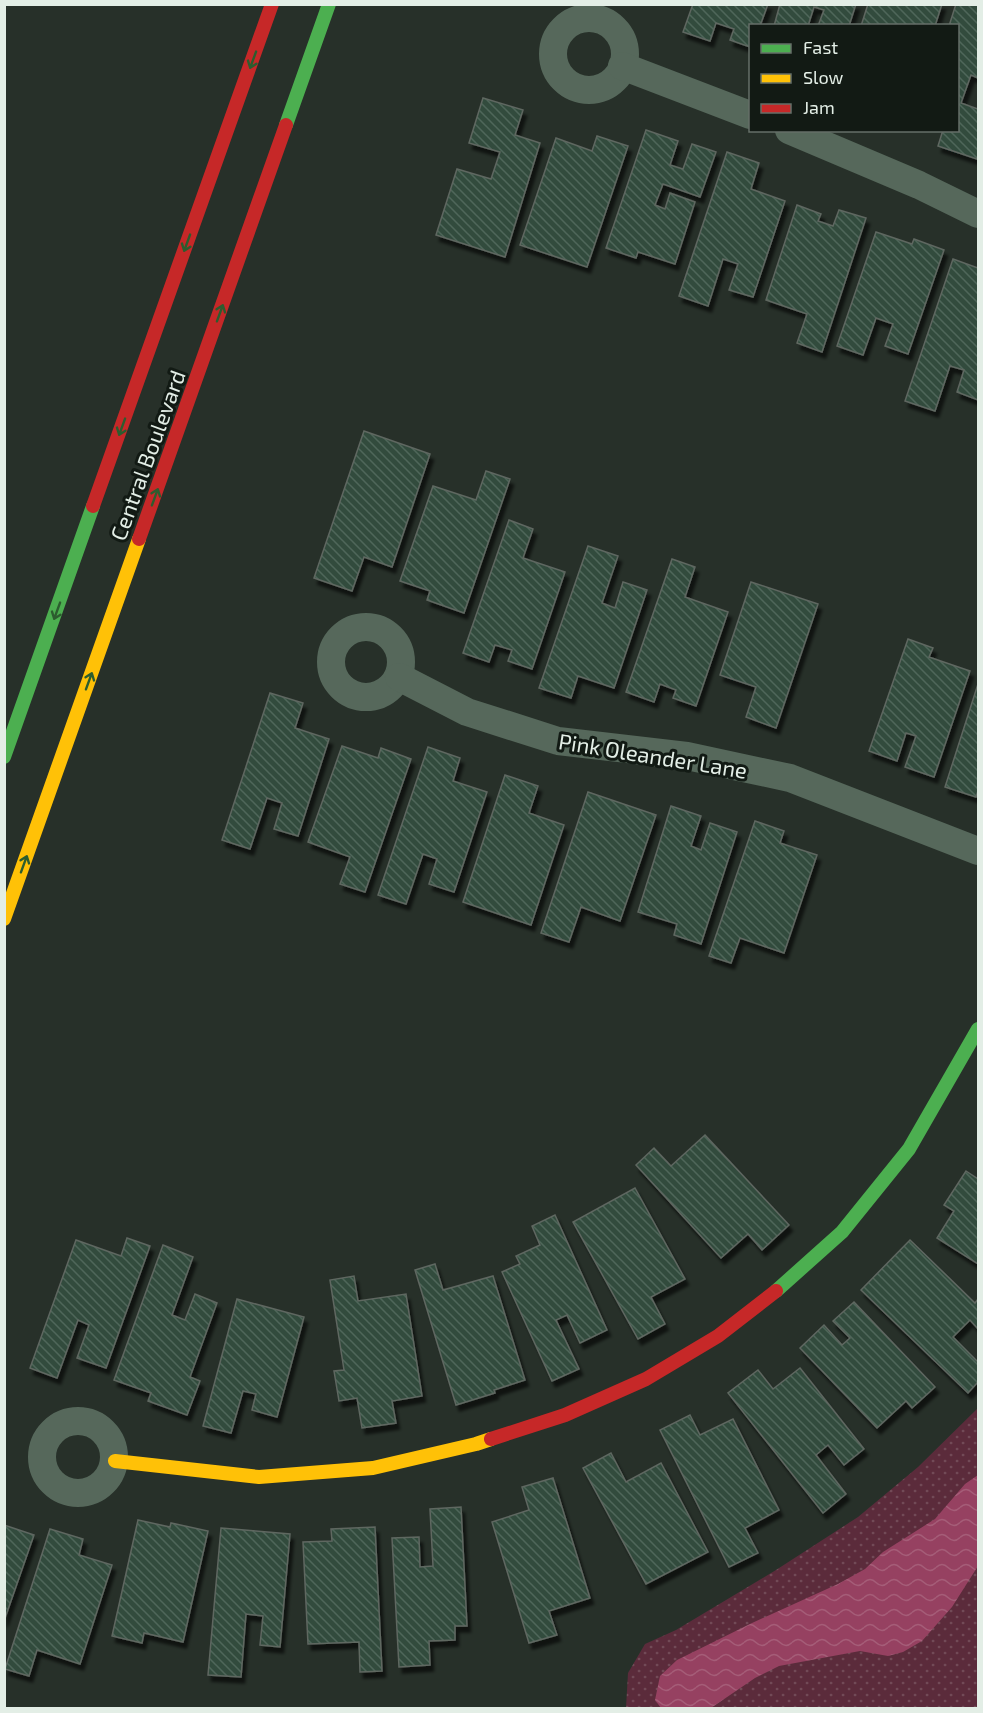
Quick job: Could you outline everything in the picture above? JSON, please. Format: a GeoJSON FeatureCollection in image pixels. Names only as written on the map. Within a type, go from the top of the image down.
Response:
{"type":"FeatureCollection","features":[{"type":"Feature","properties":{"kind":"street","name":"Central Boulevard"},"geometry":{"type":"LineString","coordinates":[[4,757],[272,4]]}},
{"type":"Feature","properties":{"kind":"street","name":"Central Boulevard"},"geometry":{"type":"LineString","coordinates":[[4,919],[329,4]]}},
{"type":"Feature","properties":{"kind":"street"},"geometry":{"type":"LineString","coordinates":[[622,66],[749,115]]}},
{"type":"Feature","properties":{"kind":"street"},"geometry":{"type":"LineString","coordinates":[[794,132],[919,185],[978,214]]}},
{"type":"Feature","properties":{"kind":"street","name":"Pink Oleander Lane"},"geometry":{"type":"LineString","coordinates":[[399,677],[466,712],[558,741],[687,756],[790,778],[978,851]]}},
{"type":"Feature","properties":{"kind":"street"},"geometry":{"type":"LineString","coordinates":[[115,1461],[258,1477],[373,1468],[476,1444],[565,1415],[646,1379],[717,1336],[776,1291],[842,1232],[909,1149],[978,1029]]}},
{"type":"Feature","properties":{"kind":"shaded area"},"geometry":{"type":"Polygon","coordinates":[[[978,1408],[978,1708],[626,1708],[628,1673],[645,1644],[676,1630],[858,1517],[918,1467],[978,1408]]]}},
{"type":"Feature","properties":{"kind":"water"},"geometry":{"type":"Polygon","coordinates":[[[978,1475],[978,1566],[952,1607],[922,1641],[903,1652],[888,1656],[860,1651],[779,1666],[755,1678],[711,1708],[661,1708],[655,1700],[660,1676],[677,1660],[865,1569],[883,1552],[935,1519],[965,1484],[978,1475]]]}},
{"type":"Feature","properties":{"kind":"building"},"geometry":{"type":"Polygon","coordinates":[[[693,4],[768,4],[761,24],[749,24],[749,47],[730,40],[734,29],[716,23],[710,41],[683,32],[693,4]]]}},
{"type":"Feature","properties":{"kind":"building"},"geometry":{"type":"Polygon","coordinates":[[[780,4],[856,4],[850,24],[819,24],[824,10],[814,7],[809,24],[775,24],[780,4]]]}},
{"type":"Feature","properties":{"kind":"building"},"geometry":{"type":"Polygon","coordinates":[[[868,4],[942,4],[936,24],[862,24],[868,4]]]}},
{"type":"Feature","properties":{"kind":"building"},"geometry":{"type":"Polygon","coordinates":[[[956,4],[978,5],[978,78],[971,75],[961,103],[978,109],[977,159],[938,146],[942,132],[959,132],[959,24],[950,24],[956,4]]]}},
{"type":"Feature","properties":{"kind":"building"},"geometry":{"type":"Polygon","coordinates":[[[483,98],[523,110],[515,135],[540,143],[505,257],[436,235],[457,169],[491,179],[500,152],[469,143],[483,98]]]}},
{"type":"Feature","properties":{"kind":"building"},"geometry":{"type":"Polygon","coordinates":[[[646,130],[678,141],[670,165],[683,169],[692,144],[716,152],[700,197],[663,184],[655,205],[665,209],[670,193],[695,202],[675,264],[638,252],[636,258],[606,248],[646,130]]]}},
{"type":"Feature","properties":{"kind":"building"},"geometry":{"type":"Polygon","coordinates":[[[597,136],[628,146],[587,267],[520,245],[556,138],[592,151],[597,136]]]}},
{"type":"Feature","properties":{"kind":"building"},"geometry":{"type":"Polygon","coordinates":[[[727,152],[759,163],[751,189],[785,201],[753,297],[729,290],[738,264],[723,259],[708,306],[679,296],[727,152]]]}},
{"type":"Feature","properties":{"kind":"building"},"geometry":{"type":"Polygon","coordinates":[[[797,205],[821,214],[818,221],[833,226],[839,210],[866,218],[822,352],[797,343],[807,314],[766,300],[797,205]]]}},
{"type":"Feature","properties":{"kind":"building"},"geometry":{"type":"Polygon","coordinates":[[[876,232],[912,244],[914,239],[944,250],[908,354],[885,346],[893,324],[876,318],[863,355],[837,346],[876,232]]]}},
{"type":"Feature","properties":{"kind":"building"},"geometry":{"type":"Polygon","coordinates":[[[953,259],[978,268],[978,400],[957,392],[964,370],[950,366],[935,411],[905,401],[953,259]]]}},
{"type":"Feature","properties":{"kind":"building"},"geometry":{"type":"Polygon","coordinates":[[[364,431],[430,454],[392,567],[364,557],[352,591],[314,578],[364,431]]]}},
{"type":"Feature","properties":{"kind":"building"},"geometry":{"type":"Polygon","coordinates":[[[486,471],[510,479],[464,613],[427,600],[430,591],[400,581],[433,486],[476,500],[486,471]]]}},
{"type":"Feature","properties":{"kind":"building"},"geometry":{"type":"Polygon","coordinates":[[[509,520],[533,529],[523,558],[565,572],[532,669],[508,661],[512,650],[495,645],[489,662],[463,653],[509,520]]]}},
{"type":"Feature","properties":{"kind":"building"},"geometry":{"type":"Polygon","coordinates":[[[588,546],[618,556],[602,603],[615,608],[623,582],[647,590],[614,688],[578,676],[571,698],[539,688],[588,546]]]}},
{"type":"Feature","properties":{"kind":"building"},"geometry":{"type":"Polygon","coordinates":[[[672,559],[695,567],[685,597],[728,612],[696,706],[673,698],[676,690],[660,684],[654,702],[626,692],[672,559]]]}},
{"type":"Feature","properties":{"kind":"building"},"geometry":{"type":"Polygon","coordinates":[[[751,582],[818,604],[776,728],[746,717],[756,687],[720,675],[751,582]]]}},
{"type":"Feature","properties":{"kind":"building"},"geometry":{"type":"Polygon","coordinates":[[[908,639],[933,648],[929,657],[970,671],[934,777],[905,767],[916,736],[906,733],[897,761],[869,751],[908,639]]]}},
{"type":"Feature","properties":{"kind":"building"},"geometry":{"type":"Polygon","coordinates":[[[978,684],[978,791],[976,797],[945,787],[978,684]]]}},
{"type":"Feature","properties":{"kind":"building"},"geometry":{"type":"Polygon","coordinates":[[[270,693],[303,703],[295,728],[329,739],[298,836],[274,829],[282,803],[267,798],[250,849],[222,840],[270,693]]]}},
{"type":"Feature","properties":{"kind":"building"},"geometry":{"type":"Polygon","coordinates":[[[342,746],[378,758],[381,748],[411,759],[365,892],[340,884],[350,857],[308,842],[342,746]]]}},
{"type":"Feature","properties":{"kind":"building"},"geometry":{"type":"Polygon","coordinates":[[[428,747],[460,758],[453,781],[487,792],[454,892],[429,884],[437,859],[423,854],[406,904],[378,895],[428,747]]]}},
{"type":"Feature","properties":{"kind":"building"},"geometry":{"type":"Polygon","coordinates":[[[505,775],[538,786],[529,813],[564,825],[531,925],[463,902],[505,775]]]}},
{"type":"Feature","properties":{"kind":"building"},"geometry":{"type":"Polygon","coordinates":[[[588,792],[656,815],[620,921],[581,907],[569,942],[541,933],[588,792]]]}},
{"type":"Feature","properties":{"kind":"building"},"geometry":{"type":"Polygon","coordinates":[[[671,806],[701,816],[691,846],[701,850],[710,823],[737,832],[701,944],[674,935],[677,924],[638,912],[671,806]]]}},
{"type":"Feature","properties":{"kind":"building"},"geometry":{"type":"Polygon","coordinates":[[[755,821],[784,831],[780,843],[817,855],[784,953],[740,938],[731,963],[709,956],[755,821]]]}},
{"type":"Feature","properties":{"kind":"building"},"geometry":{"type":"Polygon","coordinates":[[[705,1135],[789,1225],[762,1250],[748,1234],[721,1258],[636,1165],[654,1148],[671,1166],[705,1135]]]}},
{"type":"Feature","properties":{"kind":"building"},"geometry":{"type":"Polygon","coordinates":[[[966,1171],[978,1179],[978,1264],[937,1238],[954,1211],[944,1205],[966,1171]]]}},
{"type":"Feature","properties":{"kind":"building"},"geometry":{"type":"Polygon","coordinates":[[[635,1188],[685,1279],[651,1297],[665,1324],[638,1339],[573,1222],[635,1188]]]}},
{"type":"Feature","properties":{"kind":"building"},"geometry":{"type":"Polygon","coordinates":[[[555,1215],[607,1330],[580,1343],[567,1315],[556,1320],[579,1369],[552,1381],[502,1272],[520,1264],[516,1256],[540,1245],[532,1226],[555,1215]]]}},
{"type":"Feature","properties":{"kind":"building"},"geometry":{"type":"Polygon","coordinates":[[[127,1238],[150,1246],[106,1368],[77,1358],[89,1325],[78,1320],[57,1378],[30,1368],[76,1240],[121,1256],[127,1238]]]}},
{"type":"Feature","properties":{"kind":"building"},"geometry":{"type":"Polygon","coordinates":[[[910,1240],[975,1303],[978,1299],[978,1329],[970,1320],[953,1337],[978,1362],[978,1382],[968,1393],[861,1290],[910,1240]]]}},
{"type":"Feature","properties":{"kind":"building"},"geometry":{"type":"Polygon","coordinates":[[[163,1245],[193,1257],[172,1315],[185,1320],[195,1294],[217,1303],[190,1377],[200,1381],[187,1415],[148,1401],[151,1393],[114,1380],[163,1245]]]}},
{"type":"Feature","properties":{"kind":"building"},"geometry":{"type":"Polygon","coordinates":[[[435,1264],[443,1290],[493,1276],[525,1380],[494,1390],[495,1393],[456,1405],[415,1270],[435,1264]]]}},
{"type":"Feature","properties":{"kind":"building"},"geometry":{"type":"Polygon","coordinates":[[[354,1276],[358,1301],[406,1294],[422,1396],[392,1401],[396,1423],[362,1428],[357,1398],[339,1401],[334,1371],[344,1370],[330,1280],[354,1276]]]}},
{"type":"Feature","properties":{"kind":"building"},"geometry":{"type":"Polygon","coordinates":[[[237,1299],[304,1317],[277,1417],[252,1410],[256,1394],[243,1391],[231,1433],[203,1426],[237,1299]]]}},
{"type":"Feature","properties":{"kind":"building"},"geometry":{"type":"Polygon","coordinates":[[[854,1302],[935,1387],[912,1408],[906,1401],[877,1428],[800,1348],[824,1325],[842,1345],[850,1338],[833,1321],[854,1302]]]}},
{"type":"Feature","properties":{"kind":"building"},"geometry":{"type":"Polygon","coordinates":[[[800,1368],[864,1449],[844,1465],[828,1445],[816,1455],[846,1494],[823,1513],[728,1393],[758,1370],[773,1389],[800,1368]]]}},
{"type":"Feature","properties":{"kind":"building"},"geometry":{"type":"Polygon","coordinates":[[[690,1415],[700,1435],[733,1419],[779,1510],[745,1528],[758,1553],[729,1567],[660,1430],[690,1415]]]}},
{"type":"Feature","properties":{"kind":"building"},"geometry":{"type":"Polygon","coordinates":[[[611,1453],[626,1482],[661,1463],[708,1552],[646,1584],[583,1468],[611,1453]]]}},
{"type":"Feature","properties":{"kind":"building"},"geometry":{"type":"Polygon","coordinates":[[[553,1478],[590,1598],[549,1611],[557,1635],[529,1643],[492,1522],[529,1510],[522,1487],[553,1478]]]}},
{"type":"Feature","properties":{"kind":"building"},"geometry":{"type":"Polygon","coordinates":[[[461,1507],[467,1626],[455,1626],[455,1640],[429,1641],[430,1665],[399,1667],[392,1538],[419,1537],[420,1567],[433,1566],[430,1509],[461,1507]]]}},
{"type":"Feature","properties":{"kind":"building"},"geometry":{"type":"Polygon","coordinates":[[[138,1520],[170,1527],[171,1523],[208,1531],[183,1642],[144,1633],[142,1643],[112,1636],[138,1520]]]}},
{"type":"Feature","properties":{"kind":"building"},"geometry":{"type":"Polygon","coordinates":[[[4,1525],[34,1535],[4,1621],[4,1525]]]}},
{"type":"Feature","properties":{"kind":"building"},"geometry":{"type":"Polygon","coordinates":[[[375,1527],[382,1671],[360,1672],[359,1642],[308,1644],[303,1542],[332,1541],[331,1529],[375,1527]]]}},
{"type":"Feature","properties":{"kind":"building"},"geometry":{"type":"Polygon","coordinates":[[[221,1528],[290,1534],[280,1647],[260,1645],[263,1616],[246,1614],[241,1677],[208,1675],[221,1528]]]}},
{"type":"Feature","properties":{"kind":"building"},"geometry":{"type":"Polygon","coordinates":[[[50,1529],[83,1539],[79,1555],[112,1565],[80,1664],[37,1650],[29,1676],[5,1669],[50,1529]]]}},
{"type":"Feature","properties":{"kind":"traffic: fast"},"geometry":{"type":"LineString","coordinates":[[286,125],[329,4]]}},
{"type":"Feature","properties":{"kind":"traffic: fast"},"geometry":{"type":"LineString","coordinates":[[4,757],[93,506]]}},
{"type":"Feature","properties":{"kind":"traffic: fast"},"geometry":{"type":"LineString","coordinates":[[776,1291],[842,1232],[909,1149],[978,1029]]}},
{"type":"Feature","properties":{"kind":"traffic: slow"},"geometry":{"type":"LineString","coordinates":[[4,919],[139,539]]}},
{"type":"Feature","properties":{"kind":"traffic: slow"},"geometry":{"type":"LineString","coordinates":[[115,1461],[259,1477],[373,1468],[491,1439]]}},
{"type":"Feature","properties":{"kind":"traffic: jam"},"geometry":{"type":"LineString","coordinates":[[93,506],[272,4]]}},
{"type":"Feature","properties":{"kind":"traffic: jam"},"geometry":{"type":"LineString","coordinates":[[139,539],[286,125]]}},
{"type":"Feature","properties":{"kind":"traffic: jam"},"geometry":{"type":"LineString","coordinates":[[491,1439],[565,1415],[646,1379],[718,1336],[776,1291]]}}]}
